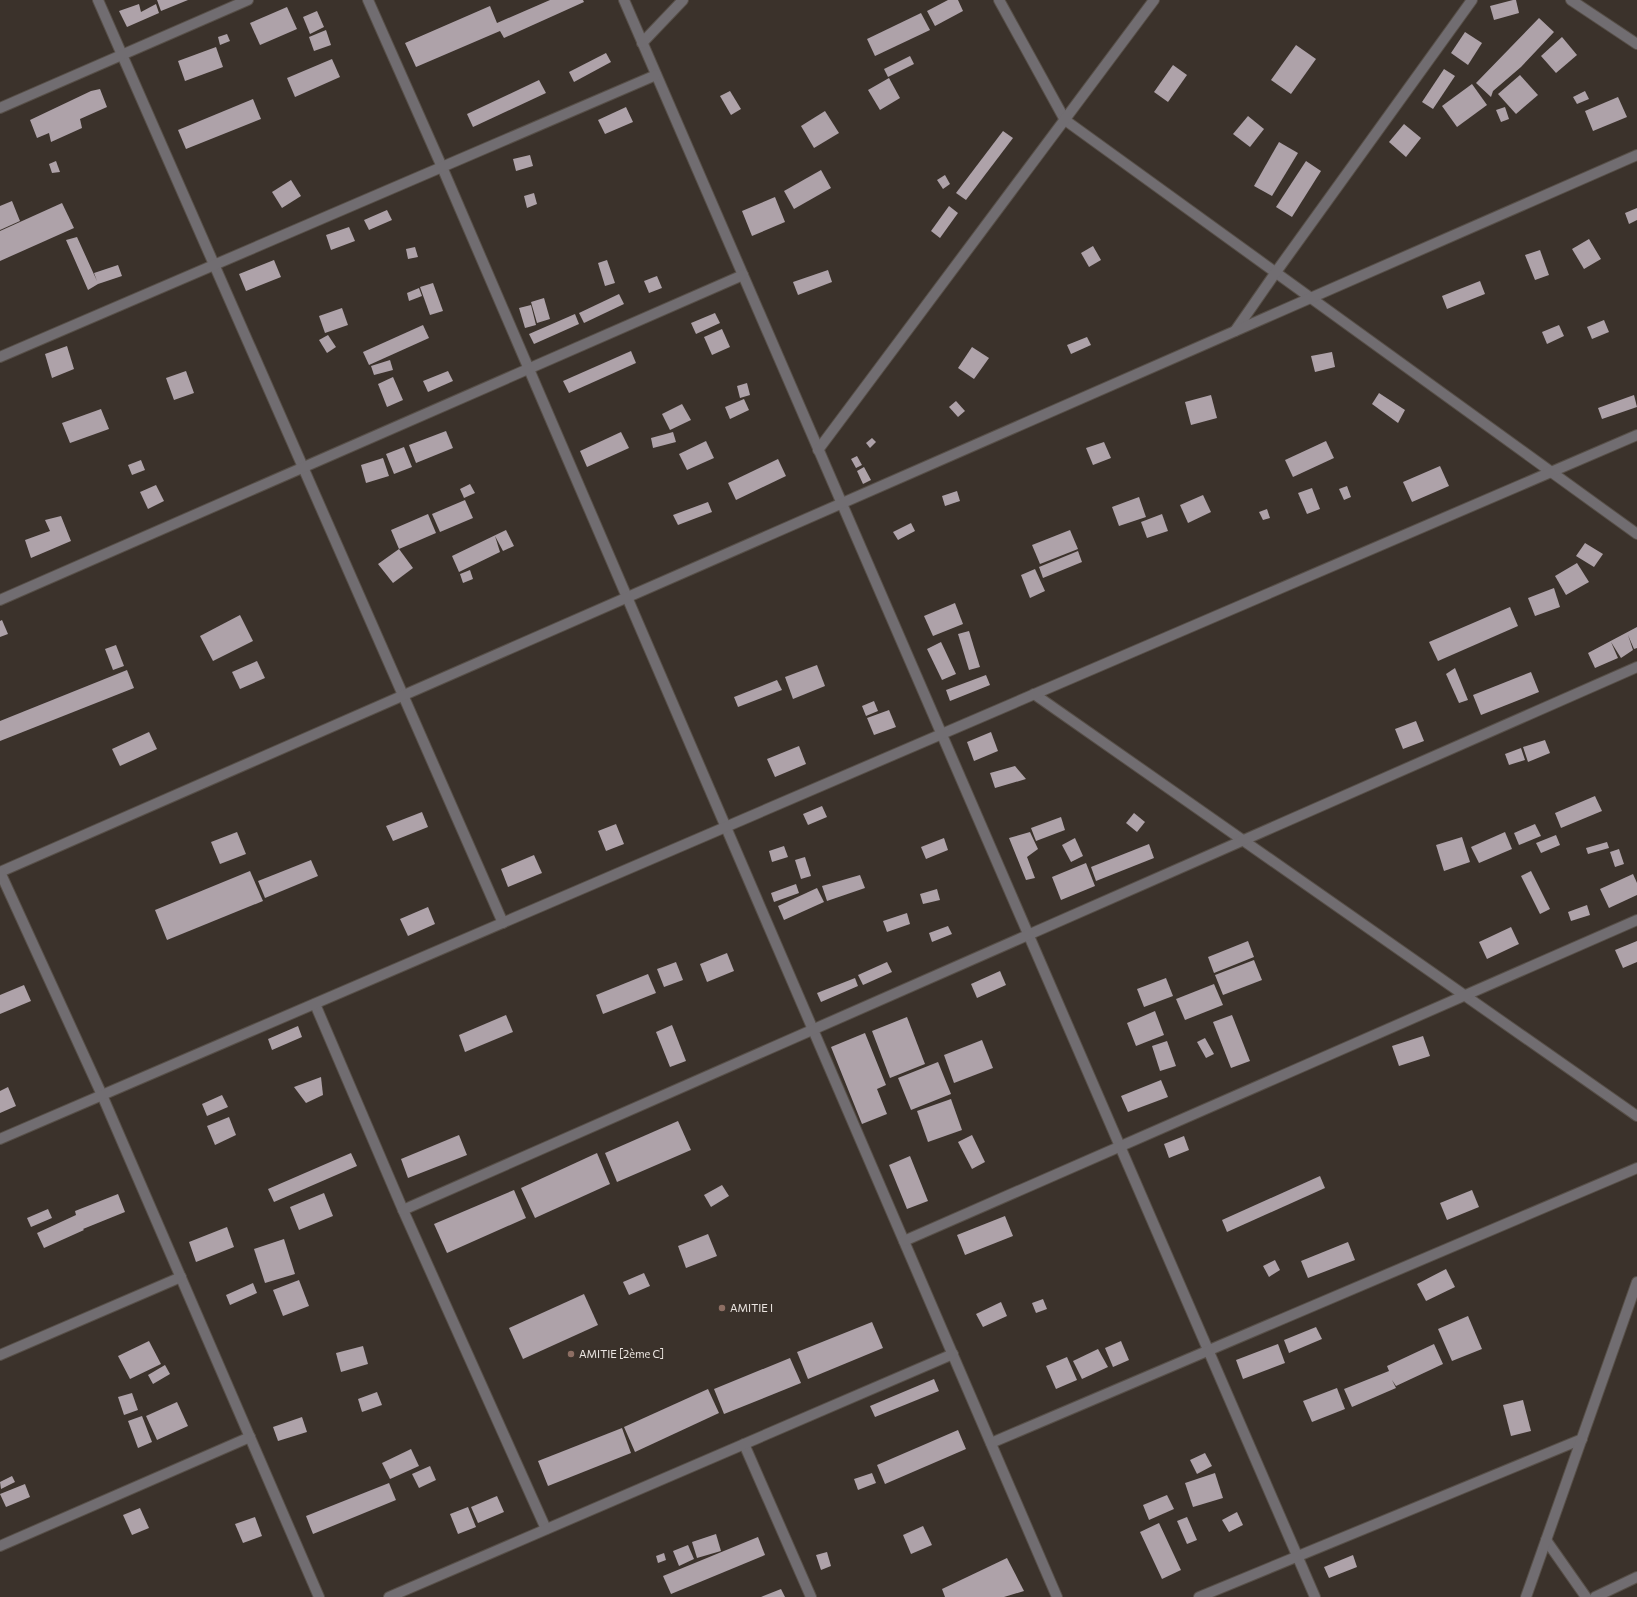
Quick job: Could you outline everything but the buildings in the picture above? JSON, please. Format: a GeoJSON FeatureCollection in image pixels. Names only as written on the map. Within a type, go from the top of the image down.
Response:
{"type":"FeatureCollection","features":[{"type":"Feature","properties":{"kind":"street"},"geometry":{"type":"LineString","coordinates":[[98,0],[503,923]]}},
{"type":"Feature","properties":{"kind":"street"},"geometry":{"type":"LineString","coordinates":[[0,108],[123,56],[248,0]]}},
{"type":"Feature","properties":{"kind":"street"},"geometry":{"type":"LineString","coordinates":[[368,0],[529,368],[1057,1597]]}},
{"type":"Feature","properties":{"kind":"street"},"geometry":{"type":"LineString","coordinates":[[624,0],[1315,1597]]}},
{"type":"Feature","properties":{"kind":"street"},"geometry":{"type":"LineString","coordinates":[[642,43],[683,0]]}},
{"type":"Feature","properties":{"kind":"street"},"geometry":{"type":"LineString","coordinates":[[999,0],[1065,120],[1637,534]]}},
{"type":"Feature","properties":{"kind":"street"},"geometry":{"type":"LineString","coordinates":[[818,450],[1154,0]]}},
{"type":"Feature","properties":{"kind":"street"},"geometry":{"type":"LineString","coordinates":[[1235,331],[1472,0]]}},
{"type":"Feature","properties":{"kind":"street"},"geometry":{"type":"LineString","coordinates":[[1571,0],[1637,44]]}},
{"type":"Feature","properties":{"kind":"street"},"geometry":{"type":"LineString","coordinates":[[0,357],[656,75]]}},
{"type":"Feature","properties":{"kind":"street"},"geometry":{"type":"LineString","coordinates":[[319,1597],[102,1095],[0,872],[1637,156]]}},
{"type":"Feature","properties":{"kind":"street"},"geometry":{"type":"LineString","coordinates":[[0,600],[743,275]]}},
{"type":"Feature","properties":{"kind":"street"},"geometry":{"type":"LineString","coordinates":[[0,1139],[1637,435]]}},
{"type":"Feature","properties":{"kind":"street"},"geometry":{"type":"LineString","coordinates":[[403,1210],[1637,667]]}},
{"type":"Feature","properties":{"kind":"street"},"geometry":{"type":"LineString","coordinates":[[1034,694],[1637,1116]]}},
{"type":"Feature","properties":{"kind":"street"},"geometry":{"type":"LineString","coordinates":[[904,1241],[1637,920]]}},
{"type":"Feature","properties":{"kind":"street"},"geometry":{"type":"LineString","coordinates":[[315,1004],[403,1210],[546,1529]]}},
{"type":"Feature","properties":{"kind":"street"},"geometry":{"type":"LineString","coordinates":[[991,1443],[1637,1168]]}},
{"type":"Feature","properties":{"kind":"street"},"geometry":{"type":"LineString","coordinates":[[0,1355],[181,1277]]}},
{"type":"Feature","properties":{"kind":"street"},"geometry":{"type":"LineString","coordinates":[[1526,1597],[1637,1282]]}},
{"type":"Feature","properties":{"kind":"street"},"geometry":{"type":"LineString","coordinates":[[389,1597],[953,1354]]}},
{"type":"Feature","properties":{"kind":"street"},"geometry":{"type":"LineString","coordinates":[[0,1546],[250,1437]]}},
{"type":"Feature","properties":{"kind":"street"},"geometry":{"type":"LineString","coordinates":[[1199,1597],[1582,1439]]}},
{"type":"Feature","properties":{"kind":"street"},"geometry":{"type":"LineString","coordinates":[[744,1444],[811,1597]]}},
{"type":"Feature","properties":{"kind":"street"},"geometry":{"type":"LineString","coordinates":[[1546,1540],[1586,1597]]}},
{"type":"Feature","properties":{"kind":"street"},"geometry":{"type":"LineString","coordinates":[[1595,1597],[1637,1577]]}},
{"type":"Feature","properties":{"kind":"place","name":"AMITIE I"},"geometry":{"type":"Point","coordinates":[722,1308]}},
{"type":"Feature","properties":{"kind":"place","name":"AMITIE [2ème C]"},"geometry":{"type":"Point","coordinates":[571,1354]}}]}
